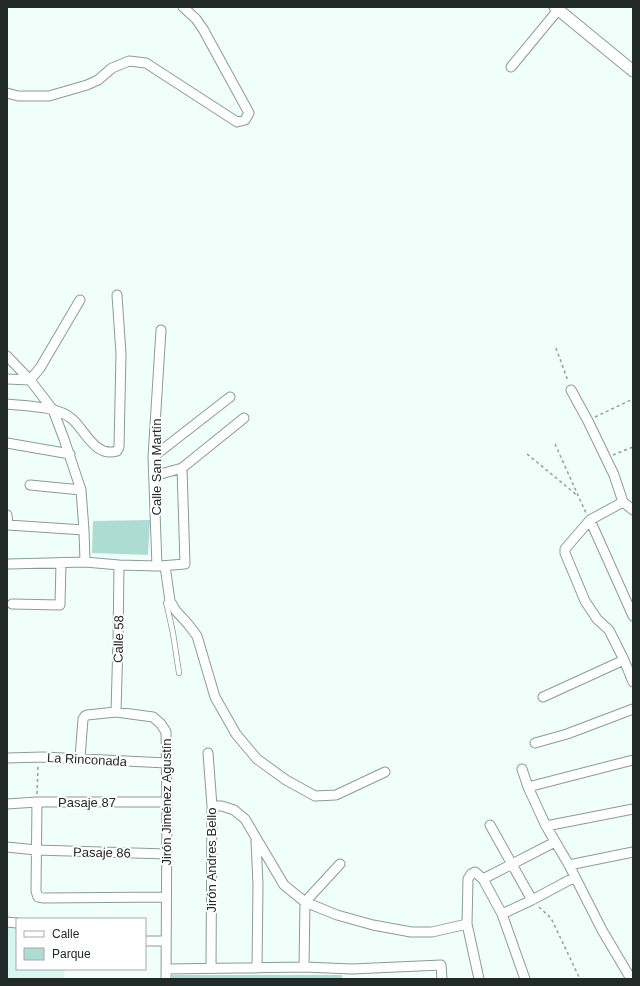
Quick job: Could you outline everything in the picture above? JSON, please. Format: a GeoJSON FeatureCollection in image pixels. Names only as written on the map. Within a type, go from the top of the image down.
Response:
{"type":"FeatureCollection","features":[{"type":"Feature","properties":{"kind":"street"},"geometry":{"type":"LineString","coordinates":[[7,93],[18,96],[49,96],[98,80],[112,68],[129,61],[146,63],[237,122],[245,120],[249,113],[223,63],[196,20],[183,7]]}},
{"type":"Feature","properties":{"kind":"street"},"geometry":{"type":"LineString","coordinates":[[511,67],[557,8],[633,71]]}},
{"type":"Feature","properties":{"kind":"street"},"geometry":{"type":"LineString","coordinates":[[7,404],[64,413],[72,419],[96,447],[106,451],[117,451],[119,447],[121,354],[117,295]]}},
{"type":"Feature","properties":{"kind":"street"},"geometry":{"type":"LineString","coordinates":[[30,380],[40,368],[80,300]]}},
{"type":"Feature","properties":{"kind":"street","name":"Calle San Martín"},"geometry":{"type":"LineString","coordinates":[[160,330],[153,457],[161,566],[170,601]]}},
{"type":"Feature","properties":{"kind":"street"},"geometry":{"type":"LineString","coordinates":[[7,356],[30,380],[52,410],[70,454],[80,490],[84,530],[84,562]]}},
{"type":"Feature","properties":{"kind":"street"},"geometry":{"type":"LineString","coordinates":[[7,379],[30,380]]}},
{"type":"Feature","properties":{"kind":"street"},"geometry":{"type":"LineString","coordinates":[[571,390],[614,475],[623,502],[633,510]]}},
{"type":"Feature","properties":{"kind":"street"},"geometry":{"type":"LineString","coordinates":[[153,457],[230,397]]}},
{"type":"Feature","properties":{"kind":"street"},"geometry":{"type":"LineString","coordinates":[[154,476],[182,468],[244,418]]}},
{"type":"Feature","properties":{"kind":"street"},"geometry":{"type":"LineString","coordinates":[[7,443],[70,454]]}},
{"type":"Feature","properties":{"kind":"street"},"geometry":{"type":"LineString","coordinates":[[9,564],[84,562],[118,566],[161,566],[185,564],[182,468]]}},
{"type":"Feature","properties":{"kind":"street"},"geometry":{"type":"LineString","coordinates":[[30,485],[80,490]]}},
{"type":"Feature","properties":{"kind":"street"},"geometry":{"type":"LineString","coordinates":[[623,502],[590,520],[565,549],[565,553],[584,600],[597,619],[608,630],[624,660],[633,682]]}},
{"type":"Feature","properties":{"kind":"street"},"geometry":{"type":"LineString","coordinates":[[7,515],[8,525],[84,530]]}},
{"type":"Feature","properties":{"kind":"street"},"geometry":{"type":"LineString","coordinates":[[590,520],[633,616]]}},
{"type":"Feature","properties":{"kind":"street"},"geometry":{"type":"LineString","coordinates":[[12,604],[60,605],[61,563]]}},
{"type":"Feature","properties":{"kind":"street","name":"Calle 58"},"geometry":{"type":"LineString","coordinates":[[116,712],[118,566]]}},
{"type":"Feature","properties":{"kind":"street"},"geometry":{"type":"LineString","coordinates":[[170,601],[176,611],[197,636],[215,697],[236,734],[257,759],[286,780],[315,796],[336,795],[385,772]]}},
{"type":"Feature","properties":{"kind":"street"},"geometry":{"type":"LineString","coordinates":[[544,697],[624,660]]}},
{"type":"Feature","properties":{"kind":"street"},"geometry":{"type":"LineString","coordinates":[[535,743],[567,734],[633,708]]}},
{"type":"Feature","properties":{"kind":"street","name":"Jirón Jiménez Agustín"},"geometry":{"type":"LineString","coordinates":[[80,758],[84,716],[116,712],[153,717],[161,724],[166,732],[166,979]]}},
{"type":"Feature","properties":{"kind":"street","name":"Jirón Andres Bello"},"geometry":{"type":"LineString","coordinates":[[208,753],[212,806],[211,968]]}},
{"type":"Feature","properties":{"kind":"street","name":"La Rinconada"},"geometry":{"type":"LineString","coordinates":[[7,758],[80,758],[167,763]]}},
{"type":"Feature","properties":{"kind":"street"},"geometry":{"type":"LineString","coordinates":[[528,787],[633,760]]}},
{"type":"Feature","properties":{"kind":"street"},"geometry":{"type":"LineString","coordinates":[[522,769],[528,787],[554,842],[569,865],[602,930],[631,979]]}},
{"type":"Feature","properties":{"kind":"street"},"geometry":{"type":"LineString","coordinates":[[37,802],[36,891],[38,897],[166,897]]}},
{"type":"Feature","properties":{"kind":"street","name":"Pasaje 87"},"geometry":{"type":"LineString","coordinates":[[7,804],[37,802],[167,802]]}},
{"type":"Feature","properties":{"kind":"street"},"geometry":{"type":"LineString","coordinates":[[212,806],[222,806],[234,810],[245,819],[284,885],[305,902],[337,915],[373,925],[411,932],[432,932],[467,924]]}},
{"type":"Feature","properties":{"kind":"street"},"geometry":{"type":"LineString","coordinates":[[546,826],[633,809]]}},
{"type":"Feature","properties":{"kind":"street"},"geometry":{"type":"LineString","coordinates":[[490,825],[532,900]]}},
{"type":"Feature","properties":{"kind":"street"},"geometry":{"type":"LineString","coordinates":[[256,839],[258,884],[257,968]]}},
{"type":"Feature","properties":{"kind":"street"},"geometry":{"type":"LineString","coordinates":[[482,879],[554,842]]}},
{"type":"Feature","properties":{"kind":"street","name":"Pasaje 86"},"geometry":{"type":"LineString","coordinates":[[7,847],[36,850],[167,854]]}},
{"type":"Feature","properties":{"kind":"street"},"geometry":{"type":"LineString","coordinates":[[569,865],[633,852]]}},
{"type":"Feature","properties":{"kind":"street"},"geometry":{"type":"LineString","coordinates":[[304,967],[305,902],[340,864]]}},
{"type":"Feature","properties":{"kind":"street"},"geometry":{"type":"LineString","coordinates":[[479,979],[467,924],[468,880],[470,874],[475,872],[482,879],[502,914],[525,979]]}},
{"type":"Feature","properties":{"kind":"street"},"geometry":{"type":"LineString","coordinates":[[502,914],[575,877]]}},
{"type":"Feature","properties":{"kind":"street"},"geometry":{"type":"LineString","coordinates":[[146,941],[166,941]]}},
{"type":"Feature","properties":{"kind":"street"},"geometry":{"type":"LineString","coordinates":[[166,969],[304,967],[352,969],[441,965],[442,979]]}},
{"type":"Feature","properties":{"kind":"street"},"geometry":{"type":"LineString","coordinates":[[352,969],[352,979]]}},
{"type":"Feature","properties":{"kind":"lane"},"geometry":{"type":"LineString","coordinates":[[170,601],[166,604],[174,633],[179,672]]}},
{"type":"Feature","properties":{"kind":"path"},"geometry":{"type":"LineString","coordinates":[[556,348],[571,390]]}},
{"type":"Feature","properties":{"kind":"path"},"geometry":{"type":"LineString","coordinates":[[588,421],[633,399]]}},
{"type":"Feature","properties":{"kind":"path"},"geometry":{"type":"LineString","coordinates":[[555,444],[578,497],[590,520]]}},
{"type":"Feature","properties":{"kind":"path"},"geometry":{"type":"LineString","coordinates":[[606,458],[633,447]]}},
{"type":"Feature","properties":{"kind":"path"},"geometry":{"type":"LineString","coordinates":[[527,454],[578,497]]}},
{"type":"Feature","properties":{"kind":"path"},"geometry":{"type":"LineString","coordinates":[[37,802],[38,757]]}},
{"type":"Feature","properties":{"kind":"path"},"geometry":{"type":"LineString","coordinates":[[532,900],[550,918],[580,979]]}},
{"type":"Feature","properties":{"kind":"shaded area"},"geometry":{"type":"Polygon","coordinates":[[[7,925],[16,925],[16,970],[65,970],[64,979],[7,979],[7,925]]]}},
{"type":"Feature","properties":{"kind":"green space"},"geometry":{"type":"Polygon","coordinates":[[[150,520],[148,555],[92,553],[93,521],[150,520]]]}},
{"type":"Feature","properties":{"kind":"green space"},"geometry":{"type":"Polygon","coordinates":[[[172,975],[342,975],[342,979],[172,979],[172,975]]]}}]}
